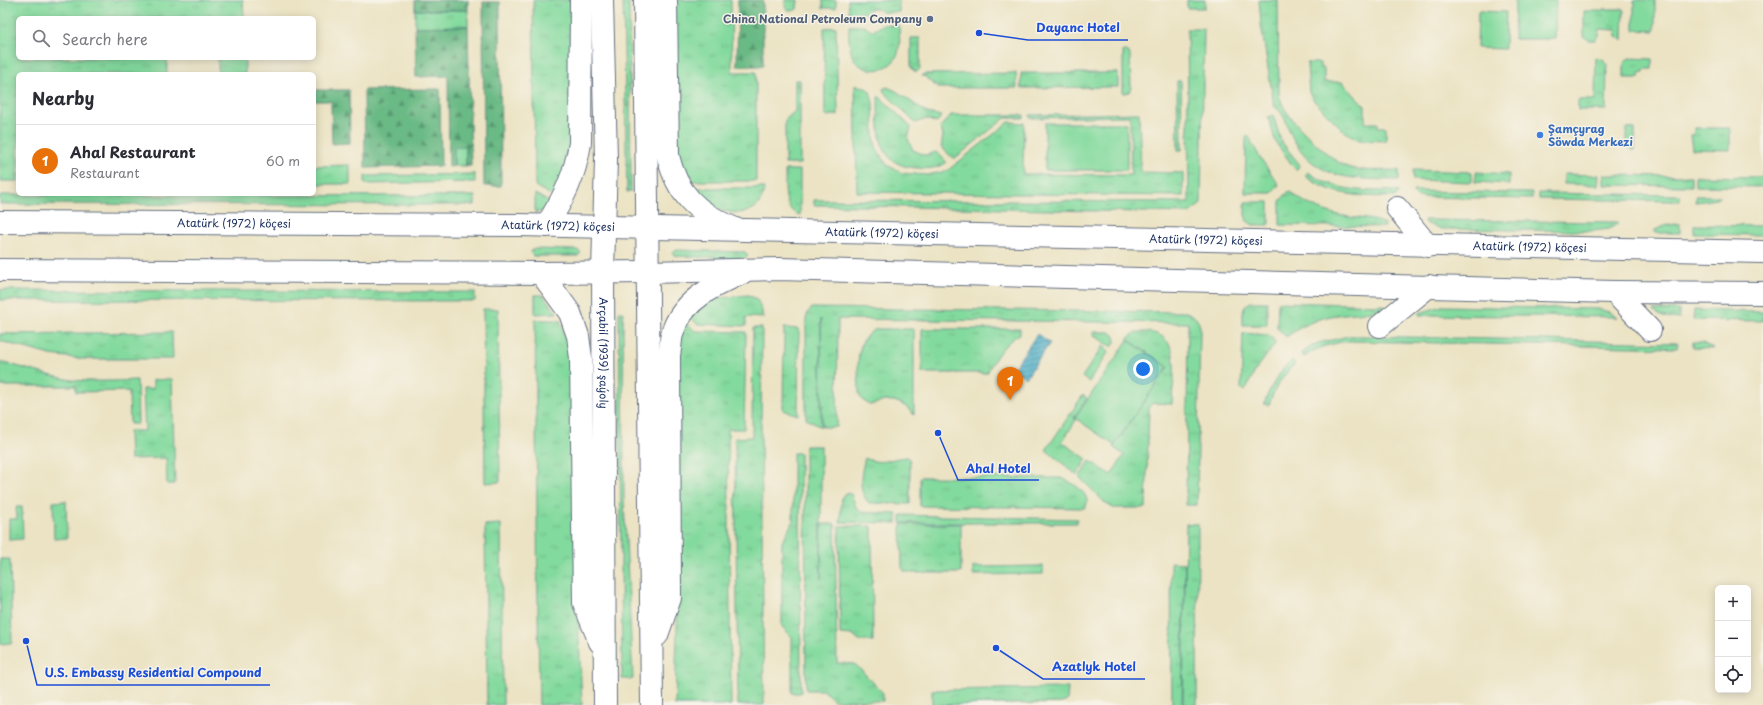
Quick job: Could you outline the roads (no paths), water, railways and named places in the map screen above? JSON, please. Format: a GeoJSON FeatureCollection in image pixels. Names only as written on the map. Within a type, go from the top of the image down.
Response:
{"type":"FeatureCollection","features":[{"type":"Feature","properties":{"kind":"main road"},"geometry":{"type":"LineString","coordinates":[[546,226],[568,189],[577,160],[580,143],[581,0]]}},
{"type":"Feature","properties":{"kind":"main road","name":"Arçabil (1939) şaýoly"},"geometry":{"type":"LineString","coordinates":[[602,0],[606,159],[602,272],[605,705]]}},
{"type":"Feature","properties":{"kind":"main road"},"geometry":{"type":"LineString","coordinates":[[645,0],[652,705]]}},
{"type":"Feature","properties":{"kind":"main road"},"geometry":{"type":"LineString","coordinates":[[666,0],[668,156],[671,170],[681,190],[699,208],[722,223],[738,230]]}},
{"type":"Feature","properties":{"kind":"main road"},"geometry":{"type":"LineString","coordinates":[[1397,208],[1428,246]]}},
{"type":"Feature","properties":{"kind":"main road","name":"Atatürk (1972) köçesi"},"geometry":{"type":"LineString","coordinates":[[0,222],[518,224],[546,226],[604,226],[1428,246],[1763,252]]}},
{"type":"Feature","properties":{"kind":"main road"},"geometry":{"type":"LineString","coordinates":[[0,270],[541,273],[750,270],[1429,286],[1614,292],[1763,293]]}},
{"type":"Feature","properties":{"kind":"main road"},"geometry":{"type":"LineString","coordinates":[[652,652],[670,598],[669,355],[673,328],[684,310],[699,296],[715,285],[750,270]]}},
{"type":"Feature","properties":{"kind":"main road"},"geometry":{"type":"LineString","coordinates":[[541,273],[570,313],[578,336],[581,358],[584,603],[604,653]]}},
{"type":"Feature","properties":{"kind":"main road"},"geometry":{"type":"LineString","coordinates":[[1380,326],[1429,286]]}},
{"type":"Feature","properties":{"kind":"main road"},"geometry":{"type":"LineString","coordinates":[[1614,292],[1650,330]]}},
{"type":"Feature","properties":{"kind":"water"},"geometry":{"type":"Polygon","coordinates":[[[1037,334],[1050,343],[1026,378],[1013,369],[1037,334]]]}},
{"type":"Feature","properties":{"kind":"place","name":"China National Petroleum Company"},"geometry":{"type":"Point","coordinates":[930,19]}},
{"type":"Feature","properties":{"kind":"place","name":"Dayanc Hotel"},"geometry":{"type":"Point","coordinates":[979,33]}},
{"type":"Feature","properties":{"kind":"place","name":"Şamçyrag Söwda Merkezi"},"geometry":{"type":"Point","coordinates":[1540,135]}},
{"type":"Feature","properties":{"kind":"place","name":"Ahal Restaurant"},"geometry":{"type":"Point","coordinates":[1010,400]}},
{"type":"Feature","properties":{"kind":"place","name":"Ahal Hotel"},"geometry":{"type":"Point","coordinates":[938,433]}},
{"type":"Feature","properties":{"kind":"place","name":"U.S. Embassy Residential Compound"},"geometry":{"type":"Point","coordinates":[26,641]}},
{"type":"Feature","properties":{"kind":"place","name":"Azatlyk Hotel"},"geometry":{"type":"Point","coordinates":[996,648]}}]}
